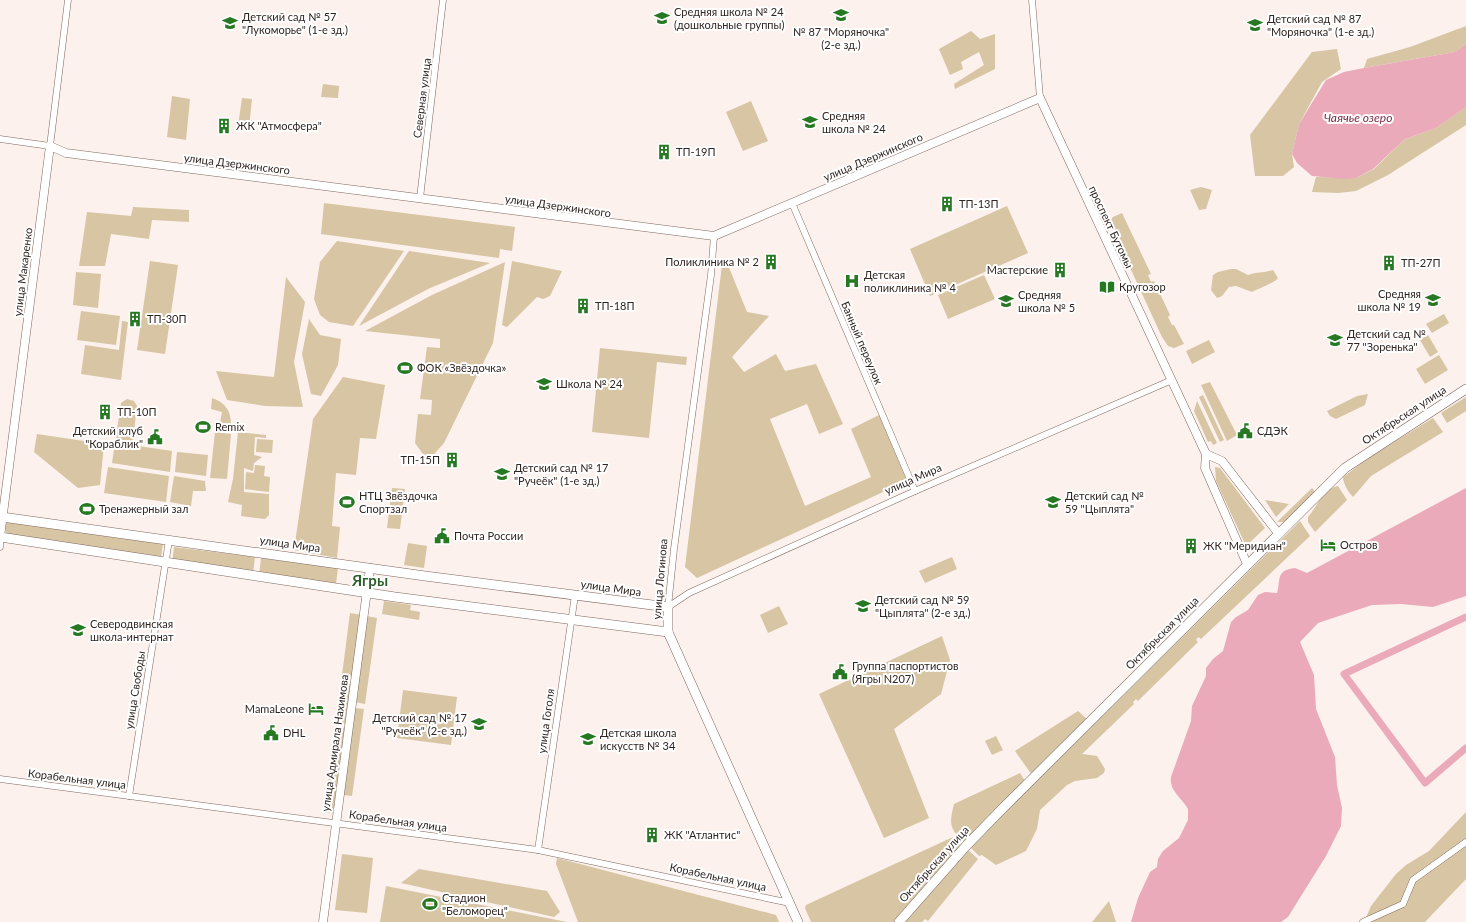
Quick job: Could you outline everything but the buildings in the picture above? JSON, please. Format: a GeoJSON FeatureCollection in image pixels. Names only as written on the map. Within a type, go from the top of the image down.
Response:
{"type":"FeatureCollection","features":[{"type":"Feature","properties":{"kind":"main road","name":"Октябрьская улица"},"geometry":{"type":"LineString","coordinates":[[899,922],[966,846],[1278,533],[1345,468],[1466,389]]}},
{"type":"Feature","properties":{"kind":"main road","name":"улица Мира"},"geometry":{"type":"LineString","coordinates":[[2,517],[370,568],[668,607]]}},
{"type":"Feature","properties":{"kind":"main road"},"geometry":{"type":"LineString","coordinates":[[0,534],[166,562],[367,591],[395,597],[668,632]]}},
{"type":"Feature","properties":{"kind":"main road","name":"улица Логинова"},"geometry":{"type":"LineString","coordinates":[[668,607],[668,632],[798,922]]}},
{"type":"Feature","properties":{"kind":"street","name":"улица Макаренко"},"geometry":{"type":"LineString","coordinates":[[0,548],[2,517],[68,0]]}},
{"type":"Feature","properties":{"kind":"street","name":"Северная улица"},"geometry":{"type":"LineString","coordinates":[[420,198],[444,0]]}},
{"type":"Feature","properties":{"kind":"street","name":"проспект Бутомы"},"geometry":{"type":"LineString","coordinates":[[1032,0],[1040,98],[1206,454],[1204,468],[1247,564]]}},
{"type":"Feature","properties":{"kind":"street","name":"улица Дзержинского"},"geometry":{"type":"LineString","coordinates":[[50,146],[74,154],[261,178],[324,188],[420,198],[562,218],[714,236],[1040,98]]}},
{"type":"Feature","properties":{"kind":"street"},"geometry":{"type":"LineString","coordinates":[[0,139],[50,146]]}},
{"type":"Feature","properties":{"kind":"street","name":"Банный переулок"},"geometry":{"type":"LineString","coordinates":[[792,203],[915,491]]}},
{"type":"Feature","properties":{"kind":"street","name":"улица Логинова"},"geometry":{"type":"LineString","coordinates":[[668,607],[674,548],[714,236]]}},
{"type":"Feature","properties":{"kind":"street","name":"улица Мира"},"geometry":{"type":"LineString","coordinates":[[668,607],[689,593],[915,491],[1172,380]]}},
{"type":"Feature","properties":{"kind":"street"},"geometry":{"type":"LineString","coordinates":[[1206,454],[1222,461],[1278,533]]}},
{"type":"Feature","properties":{"kind":"street","name":"улица Свободы"},"geometry":{"type":"LineString","coordinates":[[129,796],[169,540]]}},
{"type":"Feature","properties":{"kind":"street","name":"улица Адмирала Нахимова"},"geometry":{"type":"LineString","coordinates":[[323,922],[335,822],[370,568]]}},
{"type":"Feature","properties":{"kind":"street","name":"улица Гоголя"},"geometry":{"type":"LineString","coordinates":[[538,850],[570,620],[575,595]]}},
{"type":"Feature","properties":{"kind":"street","name":"Корабельная улица"},"geometry":{"type":"LineString","coordinates":[[0,779],[538,850],[790,903]]}},
{"type":"Feature","properties":{"kind":"street"},"geometry":{"type":"LineString","coordinates":[[1363,922],[1403,904],[1413,880],[1466,842]]}},
{"type":"Feature","properties":{"kind":"shaded area"},"geometry":{"type":"Polygon","coordinates":[[[1466,26],[1466,44],[1455,52],[1364,68],[1367,59],[1410,47],[1466,26]]]}},
{"type":"Feature","properties":{"kind":"shaded area"},"geometry":{"type":"Polygon","coordinates":[[[971,31],[980,39],[995,34],[995,69],[955,89],[954,84],[984,65],[979,52],[961,62],[963,69],[950,75],[939,49],[971,31]]]}},
{"type":"Feature","properties":{"kind":"shaded area"},"geometry":{"type":"Polygon","coordinates":[[[1337,49],[1341,69],[1322,82],[1299,124],[1292,154],[1294,167],[1283,176],[1255,176],[1250,135],[1312,52],[1337,49]]]}},
{"type":"Feature","properties":{"kind":"shaded area"},"geometry":{"type":"Polygon","coordinates":[[[323,84],[339,86],[338,98],[321,97],[323,84]]]}},
{"type":"Feature","properties":{"kind":"shaded area"},"geometry":{"type":"Polygon","coordinates":[[[172,96],[190,99],[186,140],[167,137],[172,96]]]}},
{"type":"Feature","properties":{"kind":"shaded area"},"geometry":{"type":"Polygon","coordinates":[[[242,98],[252,99],[249,127],[238,126],[242,98]]]}},
{"type":"Feature","properties":{"kind":"shaded area"},"geometry":{"type":"Polygon","coordinates":[[[751,101],[768,141],[743,151],[726,112],[751,101]]]}},
{"type":"Feature","properties":{"kind":"shaded area"},"geometry":{"type":"Polygon","coordinates":[[[1466,107],[1466,125],[1388,175],[1356,191],[1338,193],[1312,192],[1316,177],[1356,178],[1374,169],[1405,139],[1436,128],[1466,107]]]}},
{"type":"Feature","properties":{"kind":"shaded area"},"geometry":{"type":"Polygon","coordinates":[[[1201,187],[1212,190],[1206,209],[1199,210],[1190,190],[1201,187]]]}},
{"type":"Feature","properties":{"kind":"shaded area"},"geometry":{"type":"Polygon","coordinates":[[[324,203],[515,227],[512,251],[500,249],[499,258],[321,234],[324,203]]]}},
{"type":"Feature","properties":{"kind":"shaded area"},"geometry":{"type":"Polygon","coordinates":[[[1007,206],[1028,253],[930,296],[910,249],[1007,206]]]}},
{"type":"Feature","properties":{"kind":"shaded area"},"geometry":{"type":"Polygon","coordinates":[[[133,207],[189,210],[189,222],[152,220],[149,239],[111,234],[105,266],[79,266],[87,212],[131,216],[133,207]]]}},
{"type":"Feature","properties":{"kind":"shaded area"},"geometry":{"type":"Polygon","coordinates":[[[1122,213],[1151,274],[1148,275],[1151,282],[1154,281],[1170,315],[1168,317],[1184,344],[1174,348],[1168,346],[1162,337],[1109,222],[1113,217],[1122,213]]]}},
{"type":"Feature","properties":{"kind":"shaded area"},"geometry":{"type":"Polygon","coordinates":[[[337,241],[404,251],[353,326],[329,322],[320,315],[314,299],[320,262],[337,241]]]}},
{"type":"Feature","properties":{"kind":"shaded area"},"geometry":{"type":"Polygon","coordinates":[[[409,251],[490,263],[428,289],[359,326],[409,251]]]}},
{"type":"Feature","properties":{"kind":"shaded area"},"geometry":{"type":"Polygon","coordinates":[[[150,261],[178,265],[165,354],[137,350],[150,261]]]}},
{"type":"Feature","properties":{"kind":"shaded area"},"geometry":{"type":"Polygon","coordinates":[[[512,261],[562,271],[550,296],[543,299],[537,297],[507,327],[502,325],[512,261]]]}},
{"type":"Feature","properties":{"kind":"shaded area"},"geometry":{"type":"Polygon","coordinates":[[[505,262],[493,343],[444,443],[428,461],[415,443],[418,414],[431,415],[432,400],[420,399],[427,347],[440,348],[440,339],[365,331],[432,295],[505,262]]]}},
{"type":"Feature","properties":{"kind":"shaded area"},"geometry":{"type":"Polygon","coordinates":[[[722,265],[728,265],[747,312],[769,316],[732,357],[744,372],[776,354],[785,371],[816,364],[843,424],[819,434],[807,404],[770,419],[805,506],[871,477],[851,429],[879,415],[907,481],[697,578],[685,567],[722,265]]]}},
{"type":"Feature","properties":{"kind":"shaded area"},"geometry":{"type":"Polygon","coordinates":[[[1236,269],[1248,275],[1273,270],[1278,278],[1277,280],[1252,292],[1236,286],[1229,287],[1222,296],[1217,298],[1211,290],[1213,275],[1218,272],[1236,269]]]}},
{"type":"Feature","properties":{"kind":"shaded area"},"geometry":{"type":"Polygon","coordinates":[[[76,272],[101,274],[98,308],[73,305],[76,272]]]}},
{"type":"Feature","properties":{"kind":"shaded area"},"geometry":{"type":"Polygon","coordinates":[[[984,275],[995,299],[948,319],[938,295],[984,275]]]}},
{"type":"Feature","properties":{"kind":"shaded area"},"geometry":{"type":"Polygon","coordinates":[[[286,277],[305,302],[294,362],[303,407],[265,406],[227,400],[216,371],[274,377],[286,277]]]}},
{"type":"Feature","properties":{"kind":"shaded area"},"geometry":{"type":"Polygon","coordinates":[[[81,311],[120,316],[116,345],[77,340],[81,311]]]}},
{"type":"Feature","properties":{"kind":"shaded area"},"geometry":{"type":"Polygon","coordinates":[[[1444,314],[1449,323],[1432,333],[1426,324],[1444,314]]]}},
{"type":"Feature","properties":{"kind":"shaded area"},"geometry":{"type":"Polygon","coordinates":[[[309,319],[320,335],[341,339],[338,365],[321,396],[311,394],[302,354],[309,319]]]}},
{"type":"Feature","properties":{"kind":"shaded area"},"geometry":{"type":"Polygon","coordinates":[[[122,321],[128,322],[121,380],[81,374],[85,345],[119,350],[122,321]]]}},
{"type":"Feature","properties":{"kind":"shaded area"},"geometry":{"type":"Polygon","coordinates":[[[1428,335],[1438,352],[1430,357],[1420,340],[1428,335]]]}},
{"type":"Feature","properties":{"kind":"shaded area"},"geometry":{"type":"Polygon","coordinates":[[[1209,340],[1215,352],[1192,364],[1186,351],[1209,340]]]}},
{"type":"Feature","properties":{"kind":"shaded area"},"geometry":{"type":"Polygon","coordinates":[[[600,348],[687,357],[686,365],[657,362],[649,438],[592,432],[600,348]]]}},
{"type":"Feature","properties":{"kind":"shaded area"},"geometry":{"type":"Polygon","coordinates":[[[1439,355],[1448,370],[1425,384],[1416,369],[1439,355]]]}},
{"type":"Feature","properties":{"kind":"shaded area"},"geometry":{"type":"Polygon","coordinates":[[[343,377],[385,385],[376,439],[360,438],[356,475],[336,473],[332,526],[340,527],[337,558],[294,550],[313,419],[343,377]]]}},
{"type":"Feature","properties":{"kind":"shaded area"},"geometry":{"type":"Polygon","coordinates":[[[1210,382],[1237,435],[1227,441],[1201,385],[1210,382]]]}},
{"type":"Feature","properties":{"kind":"shaded area"},"geometry":{"type":"Polygon","coordinates":[[[1368,394],[1365,405],[1336,419],[1330,416],[1327,411],[1357,396],[1368,394]]]}},
{"type":"Feature","properties":{"kind":"shaded area"},"geometry":{"type":"Polygon","coordinates":[[[1203,395],[1224,440],[1220,442],[1199,397],[1203,395]]]}},
{"type":"Feature","properties":{"kind":"shaded area"},"geometry":{"type":"Polygon","coordinates":[[[1466,397],[1466,411],[1447,423],[1441,413],[1466,397]]]}},
{"type":"Feature","properties":{"kind":"shaded area"},"geometry":{"type":"Polygon","coordinates":[[[212,398],[221,402],[227,408],[231,425],[220,423],[222,412],[211,409],[212,398]]]}},
{"type":"Feature","properties":{"kind":"shaded area"},"geometry":{"type":"Polygon","coordinates":[[[127,399],[134,401],[137,406],[133,440],[138,446],[172,451],[170,472],[112,463],[121,403],[127,399]]]}},
{"type":"Feature","properties":{"kind":"shaded area"},"geometry":{"type":"Polygon","coordinates":[[[1197,401],[1217,443],[1213,445],[1211,441],[1208,442],[1194,411],[1197,401]]]}},
{"type":"Feature","properties":{"kind":"shaded area"},"geometry":{"type":"Polygon","coordinates":[[[1433,418],[1443,432],[1371,476],[1353,497],[1345,485],[1343,477],[1370,457],[1433,418]]]}},
{"type":"Feature","properties":{"kind":"shaded area"},"geometry":{"type":"Polygon","coordinates":[[[215,432],[231,434],[227,479],[210,478],[215,432]]]}},
{"type":"Feature","properties":{"kind":"shaded area"},"geometry":{"type":"Polygon","coordinates":[[[238,432],[266,435],[266,438],[255,437],[254,455],[262,457],[254,463],[253,471],[244,468],[244,492],[269,494],[269,515],[265,519],[241,516],[242,505],[228,502],[233,479],[238,432]]]}},
{"type":"Feature","properties":{"kind":"shaded area"},"geometry":{"type":"Polygon","coordinates":[[[37,434],[104,444],[100,485],[78,488],[34,452],[37,434]]]}},
{"type":"Feature","properties":{"kind":"shaded area"},"geometry":{"type":"Polygon","coordinates":[[[257,439],[273,440],[272,453],[256,452],[257,439]]]}},
{"type":"Feature","properties":{"kind":"shaded area"},"geometry":{"type":"Polygon","coordinates":[[[177,452],[208,455],[206,476],[175,472],[177,452]]]}},
{"type":"Feature","properties":{"kind":"shaded area"},"geometry":{"type":"Polygon","coordinates":[[[255,465],[265,466],[264,476],[270,477],[269,492],[245,489],[246,472],[254,473],[255,465]]]}},
{"type":"Feature","properties":{"kind":"shaded area"},"geometry":{"type":"Polygon","coordinates":[[[108,467],[169,476],[166,502],[104,493],[108,467]]]}},
{"type":"Feature","properties":{"kind":"shaded area"},"geometry":{"type":"Polygon","coordinates":[[[1215,467],[1220,468],[1265,528],[1246,546],[1216,481],[1215,467]]]}},
{"type":"Feature","properties":{"kind":"shaded area"},"geometry":{"type":"Polygon","coordinates":[[[174,476],[205,481],[206,491],[193,491],[191,506],[170,502],[174,476]]]}},
{"type":"Feature","properties":{"kind":"shaded area"},"geometry":{"type":"Polygon","coordinates":[[[1338,486],[1347,500],[1315,532],[1308,522],[1308,517],[1324,494],[1338,486]]]}},
{"type":"Feature","properties":{"kind":"shaded area"},"geometry":{"type":"Polygon","coordinates":[[[392,488],[405,489],[400,529],[387,528],[392,488]]]}},
{"type":"Feature","properties":{"kind":"shaded area"},"geometry":{"type":"Polygon","coordinates":[[[1312,488],[1315,492],[1284,522],[1277,522],[1312,488]]]}},
{"type":"Feature","properties":{"kind":"shaded area"},"geometry":{"type":"Polygon","coordinates":[[[1265,500],[1289,504],[1276,517],[1265,500]]]}},
{"type":"Feature","properties":{"kind":"shaded area"},"geometry":{"type":"Polygon","coordinates":[[[1300,521],[1310,536],[1201,639],[1198,637],[1196,640],[1198,642],[1138,701],[1136,699],[1133,702],[1134,704],[1082,754],[1097,756],[1105,769],[1104,773],[1097,778],[1075,781],[1067,785],[1040,810],[1037,829],[1026,851],[996,865],[982,855],[979,856],[970,847],[1300,521]]]}},
{"type":"Feature","properties":{"kind":"shaded area"},"geometry":{"type":"Polygon","coordinates":[[[6,522],[163,544],[161,557],[7,535],[5,528],[6,522]]]}},
{"type":"Feature","properties":{"kind":"shaded area"},"geometry":{"type":"Polygon","coordinates":[[[408,543],[427,546],[424,568],[404,565],[408,543]]]}},
{"type":"Feature","properties":{"kind":"shaded area"},"geometry":{"type":"Polygon","coordinates":[[[174,547],[255,557],[253,573],[172,563],[174,547]]]}},
{"type":"Feature","properties":{"kind":"shaded area"},"geometry":{"type":"Polygon","coordinates":[[[952,557],[957,569],[925,583],[919,571],[952,557]]]}},
{"type":"Feature","properties":{"kind":"shaded area"},"geometry":{"type":"Polygon","coordinates":[[[261,558],[338,568],[336,584],[259,575],[261,558]]]}},
{"type":"Feature","properties":{"kind":"shaded area"},"geometry":{"type":"Polygon","coordinates":[[[384,601],[411,605],[410,610],[420,612],[419,620],[382,614],[384,601]]]}},
{"type":"Feature","properties":{"kind":"shaded area"},"geometry":{"type":"Polygon","coordinates":[[[779,606],[788,624],[768,633],[760,615],[779,606]]]}},
{"type":"Feature","properties":{"kind":"shaded area"},"geometry":{"type":"Polygon","coordinates":[[[350,613],[362,615],[353,677],[342,675],[350,613]]]}},
{"type":"Feature","properties":{"kind":"shaded area"},"geometry":{"type":"Polygon","coordinates":[[[367,616],[377,618],[365,704],[355,702],[367,616]]]}},
{"type":"Feature","properties":{"kind":"shaded area"},"geometry":{"type":"Polygon","coordinates":[[[942,636],[950,660],[941,694],[894,729],[929,818],[884,838],[819,694],[942,636]]]}},
{"type":"Feature","properties":{"kind":"shaded area"},"geometry":{"type":"Polygon","coordinates":[[[342,683],[352,684],[346,724],[336,723],[342,683]]]}},
{"type":"Feature","properties":{"kind":"shaded area"},"geometry":{"type":"Polygon","coordinates":[[[403,690],[457,697],[451,745],[397,738],[403,690]]]}},
{"type":"Feature","properties":{"kind":"shaded area"},"geometry":{"type":"Polygon","coordinates":[[[355,708],[364,709],[352,796],[343,795],[355,708]]]}},
{"type":"Feature","properties":{"kind":"shaded area"},"geometry":{"type":"Polygon","coordinates":[[[1078,711],[1087,719],[1032,775],[1015,751],[1078,711]]]}},
{"type":"Feature","properties":{"kind":"shaded area"},"geometry":{"type":"Polygon","coordinates":[[[336,727],[345,728],[333,813],[324,812],[336,727]]]}},
{"type":"Feature","properties":{"kind":"shaded area"},"geometry":{"type":"Polygon","coordinates":[[[996,736],[1003,750],[992,755],[985,741],[996,736]]]}},
{"type":"Feature","properties":{"kind":"shaded area"},"geometry":{"type":"Polygon","coordinates":[[[1020,773],[1025,781],[965,843],[953,830],[951,817],[954,804],[1020,773]]]}},
{"type":"Feature","properties":{"kind":"shaded area"},"geometry":{"type":"Polygon","coordinates":[[[1466,812],[1466,879],[1425,922],[1364,922],[1371,906],[1396,874],[1406,865],[1429,851],[1466,812]]]}},
{"type":"Feature","properties":{"kind":"shaded area"},"geometry":{"type":"Polygon","coordinates":[[[953,837],[962,846],[896,922],[811,922],[805,908],[806,905],[953,837]]]}},
{"type":"Feature","properties":{"kind":"shaded area"},"geometry":{"type":"Polygon","coordinates":[[[968,850],[978,859],[928,921],[925,919],[922,922],[905,922],[968,850]]]}},
{"type":"Feature","properties":{"kind":"shaded area"},"geometry":{"type":"Polygon","coordinates":[[[342,854],[373,858],[367,913],[335,910],[342,854]]]}},
{"type":"Feature","properties":{"kind":"shaded area"},"geometry":{"type":"Polygon","coordinates":[[[557,858],[776,915],[779,922],[578,922],[556,864],[557,858]]]}},
{"type":"Feature","properties":{"kind":"shaded area"},"geometry":{"type":"Polygon","coordinates":[[[419,869],[547,891],[560,912],[554,917],[401,883],[419,869]]]}},
{"type":"Feature","properties":{"kind":"shaded area","name":"Стадион \"Беломорец\""},"geometry":{"type":"Polygon","coordinates":[[[386,886],[567,922],[380,922],[386,886]]]}},
{"type":"Feature","properties":{"kind":"shaded area"},"geometry":{"type":"Polygon","coordinates":[[[1109,901],[1116,922],[1092,922],[1109,901]]]}},
{"type":"Feature","properties":{"kind":"water","name":"Чаячье озеро"},"geometry":{"type":"Polygon","coordinates":[[[1466,44],[1466,107],[1436,128],[1405,139],[1373,169],[1356,178],[1344,179],[1312,176],[1297,163],[1292,154],[1299,124],[1326,80],[1344,72],[1455,52],[1466,44]]]}},
{"type":"Feature","properties":{"kind":"water"},"geometry":{"type":"Polygon","coordinates":[[[1466,488],[1466,596],[1433,607],[1401,604],[1372,605],[1318,623],[1300,642],[1314,675],[1316,709],[1335,757],[1337,785],[1342,808],[1341,826],[1326,856],[1288,917],[1281,922],[1131,922],[1138,898],[1150,872],[1157,867],[1158,859],[1163,851],[1179,838],[1188,820],[1188,809],[1174,790],[1171,777],[1191,721],[1192,706],[1206,676],[1206,668],[1213,659],[1223,651],[1231,622],[1236,617],[1248,610],[1258,595],[1265,592],[1277,593],[1280,577],[1284,571],[1295,568],[1307,573],[1466,488]]]}},
{"type":"Feature","properties":{"kind":"waterway"},"geometry":{"type":"LineString","coordinates":[[1466,617],[1344,674],[1425,783],[1466,748]]}},
{"type":"Feature","properties":{"kind":"place","name":"№ 87 \"Моряночка\" (2-е зд.)"},"geometry":{"type":"Point","coordinates":[841,15]}},
{"type":"Feature","properties":{"kind":"place","name":"Средняя школа № 24 (дошкольные группы)"},"geometry":{"type":"Point","coordinates":[662,18]}},
{"type":"Feature","properties":{"kind":"place","name":"Детский сад № 57 \"Лукоморье\" (1-е зд.)"},"geometry":{"type":"Point","coordinates":[230,23]}},
{"type":"Feature","properties":{"kind":"place","name":"Детский сад № 87 \"Моряночка\" (1-е зд.)"},"geometry":{"type":"Point","coordinates":[1255,25]}},
{"type":"Feature","properties":{"kind":"place","name":"Средняя школа № 24"},"geometry":{"type":"Point","coordinates":[810,122]}},
{"type":"Feature","properties":{"kind":"place","name":"ЖК \"Атмосфера\""},"geometry":{"type":"Point","coordinates":[224,126]}},
{"type":"Feature","properties":{"kind":"place","name":"ТП-19П"},"geometry":{"type":"Point","coordinates":[664,152]}},
{"type":"Feature","properties":{"kind":"place","name":"ТП-13П"},"geometry":{"type":"Point","coordinates":[947,204]}},
{"type":"Feature","properties":{"kind":"place","name":"Поликлиника № 2"},"geometry":{"type":"Point","coordinates":[771,262]}},
{"type":"Feature","properties":{"kind":"place","name":"ТП-27П"},"geometry":{"type":"Point","coordinates":[1389,263]}},
{"type":"Feature","properties":{"kind":"place","name":"Мастерские"},"geometry":{"type":"Point","coordinates":[1060,270]}},
{"type":"Feature","properties":{"kind":"place","name":"Детская поликлиника № 4"},"geometry":{"type":"Point","coordinates":[852,281]}},
{"type":"Feature","properties":{"kind":"place","name":"Кругозор"},"geometry":{"type":"Point","coordinates":[1107,287]}},
{"type":"Feature","properties":{"kind":"place","name":"Средняя школа № 19"},"geometry":{"type":"Point","coordinates":[1433,300]}},
{"type":"Feature","properties":{"kind":"place","name":"Средняя школа № 5"},"geometry":{"type":"Point","coordinates":[1006,301]}},
{"type":"Feature","properties":{"kind":"place","name":"ТП-18П"},"geometry":{"type":"Point","coordinates":[583,306]}},
{"type":"Feature","properties":{"kind":"place","name":"ТП-30П"},"geometry":{"type":"Point","coordinates":[135,319]}},
{"type":"Feature","properties":{"kind":"place","name":"Детский сад № 77 \"Зоренька\""},"geometry":{"type":"Point","coordinates":[1335,340]}},
{"type":"Feature","properties":{"kind":"place","name":"ФОК «Звёздочка»"},"geometry":{"type":"Point","coordinates":[405,368]}},
{"type":"Feature","properties":{"kind":"place","name":"Школа № 24"},"geometry":{"type":"Point","coordinates":[544,384]}},
{"type":"Feature","properties":{"kind":"place","name":"ТП-10П"},"geometry":{"type":"Point","coordinates":[105,412]}},
{"type":"Feature","properties":{"kind":"place","name":"Remix"},"geometry":{"type":"Point","coordinates":[203,427]}},
{"type":"Feature","properties":{"kind":"place","name":"СДЭК"},"geometry":{"type":"Point","coordinates":[1245,431]}},
{"type":"Feature","properties":{"kind":"place","name":"Детский клуб \"Кораблик\""},"geometry":{"type":"Point","coordinates":[155,437]}},
{"type":"Feature","properties":{"kind":"place","name":"ТП-15П"},"geometry":{"type":"Point","coordinates":[452,460]}},
{"type":"Feature","properties":{"kind":"place","name":"Детский сад № 17 \"Ручеёк\" (1-е зд.)"},"geometry":{"type":"Point","coordinates":[502,474]}},
{"type":"Feature","properties":{"kind":"place","name":"НТЦ Звёздочка Спортзал"},"geometry":{"type":"Point","coordinates":[347,502]}},
{"type":"Feature","properties":{"kind":"place","name":"Детский сад № 59 \"Цыплята\""},"geometry":{"type":"Point","coordinates":[1053,502]}},
{"type":"Feature","properties":{"kind":"place","name":"Тренажерный зал"},"geometry":{"type":"Point","coordinates":[87,509]}},
{"type":"Feature","properties":{"kind":"place","name":"Почта России"},"geometry":{"type":"Point","coordinates":[442,536]}},
{"type":"Feature","properties":{"kind":"place","name":"Остров"},"geometry":{"type":"Point","coordinates":[1328,545]}},
{"type":"Feature","properties":{"kind":"place","name":"ЖК \"Меридиан\""},"geometry":{"type":"Point","coordinates":[1191,546]}},
{"type":"Feature","properties":{"kind":"place","name":"Детский сад № 59 \"Цыплята\" (2-е зд.)"},"geometry":{"type":"Point","coordinates":[863,606]}},
{"type":"Feature","properties":{"kind":"place","name":"Северодвинская школа-интернат"},"geometry":{"type":"Point","coordinates":[78,630]}},
{"type":"Feature","properties":{"kind":"place","name":"Группа паспортистов (Ягры N207)"},"geometry":{"type":"Point","coordinates":[840,672]}},
{"type":"Feature","properties":{"kind":"place","name":"MamaLeone"},"geometry":{"type":"Point","coordinates":[316,709]}},
{"type":"Feature","properties":{"kind":"place","name":"Детский сад № 17 \"Ручеёк\" (2-е зд.)"},"geometry":{"type":"Point","coordinates":[479,724]}},
{"type":"Feature","properties":{"kind":"place","name":"DHL"},"geometry":{"type":"Point","coordinates":[271,733]}},
{"type":"Feature","properties":{"kind":"place","name":"Детская школа искусств № 34"},"geometry":{"type":"Point","coordinates":[588,739]}},
{"type":"Feature","properties":{"kind":"place","name":"ЖК \"Атлантис\""},"geometry":{"type":"Point","coordinates":[652,835]}},
{"type":"Feature","properties":{"kind":"place","name":"Стадион \"Беломорец\""},"geometry":{"type":"Point","coordinates":[430,904]}},
{"type":"Feature","properties":{"kind":"district","name":"Ягры"},"geometry":{"type":"Point","coordinates":[370,581]}}]}
